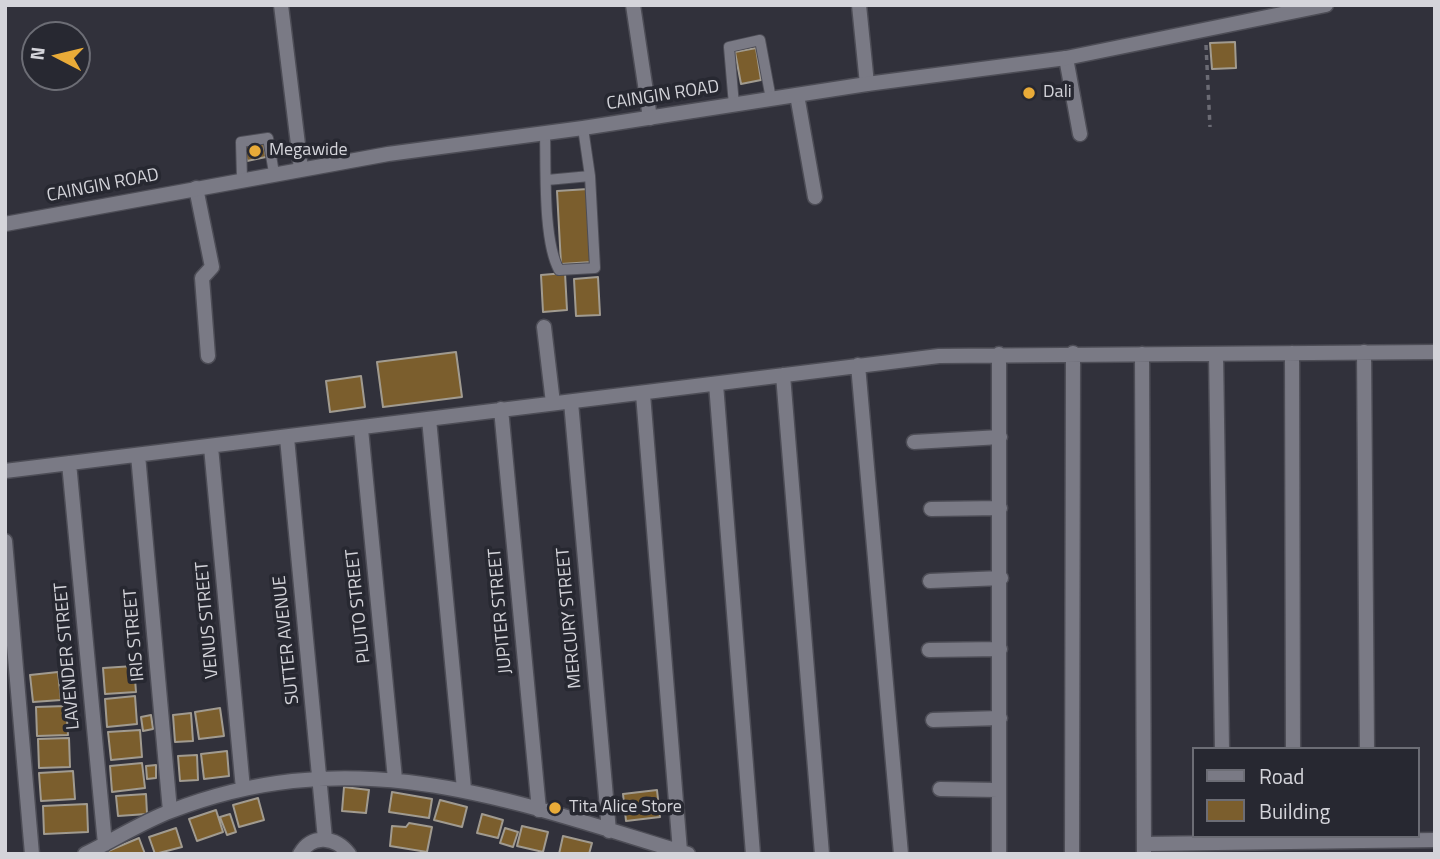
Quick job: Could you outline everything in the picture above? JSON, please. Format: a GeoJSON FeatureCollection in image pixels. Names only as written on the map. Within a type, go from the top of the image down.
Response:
{"type":"FeatureCollection","features":[{"type":"Feature","properties":{"kind":"street"},"geometry":{"type":"LineString","coordinates":[[281,5],[301,169]]}},
{"type":"Feature","properties":{"kind":"street"},"geometry":{"type":"LineString","coordinates":[[633,5],[650,118]]}},
{"type":"Feature","properties":{"kind":"street"},"geometry":{"type":"LineString","coordinates":[[859,5],[867,84]]}},
{"type":"Feature","properties":{"kind":"street","name":"CAINGIN ROAD"},"geometry":{"type":"LineString","coordinates":[[5,224],[274,173],[867,84],[1066,58],[1205,32],[1326,5]]}},
{"type":"Feature","properties":{"kind":"street"},"geometry":{"type":"LineString","coordinates":[[1066,58],[1080,134]]}},
{"type":"Feature","properties":{"kind":"street"},"geometry":{"type":"LineString","coordinates":[[797,95],[815,197]]}},
{"type":"Feature","properties":{"kind":"street"},"geometry":{"type":"LineString","coordinates":[[197,188],[212,267],[202,278],[208,356]]}},
{"type":"Feature","properties":{"kind":"street"},"geometry":{"type":"LineString","coordinates":[[544,327],[552,403]]}},
{"type":"Feature","properties":{"kind":"street"},"geometry":{"type":"LineString","coordinates":[[1364,352],[1367,747]]}},
{"type":"Feature","properties":{"kind":"street"},"geometry":{"type":"LineString","coordinates":[[5,471],[361,429],[501,409],[643,394],[858,365],[999,354],[1435,352]]}},
{"type":"Feature","properties":{"kind":"street"},"geometry":{"type":"LineString","coordinates":[[1072,854],[1073,353]]}},
{"type":"Feature","properties":{"kind":"street"},"geometry":{"type":"LineString","coordinates":[[1292,353],[1293,747]]}},
{"type":"Feature","properties":{"kind":"street"},"geometry":{"type":"LineString","coordinates":[[999,354],[999,854]]}},
{"type":"Feature","properties":{"kind":"street"},"geometry":{"type":"LineString","coordinates":[[1142,354],[1144,849],[1175,849],[1223,840],[1245,849],[1294,840],[1316,848],[1368,839],[1386,848],[1435,840]]}},
{"type":"Feature","properties":{"kind":"street"},"geometry":{"type":"LineString","coordinates":[[1216,354],[1222,747]]}},
{"type":"Feature","properties":{"kind":"street"},"geometry":{"type":"LineString","coordinates":[[858,365],[901,854]]}},
{"type":"Feature","properties":{"kind":"street"},"geometry":{"type":"LineString","coordinates":[[783,375],[821,854]]}},
{"type":"Feature","properties":{"kind":"street"},"geometry":{"type":"LineString","coordinates":[[716,384],[753,854]]}},
{"type":"Feature","properties":{"kind":"street"},"geometry":{"type":"LineString","coordinates":[[85,854],[170,811],[243,789],[321,778],[361,776],[464,789],[684,853],[643,394]]}},
{"type":"Feature","properties":{"kind":"street","name":"MERCURY STREET"},"geometry":{"type":"LineString","coordinates":[[571,402],[608,831]]}},
{"type":"Feature","properties":{"kind":"street","name":"JUPITER STREET"},"geometry":{"type":"LineString","coordinates":[[501,409],[539,810]]}},
{"type":"Feature","properties":{"kind":"street"},"geometry":{"type":"LineString","coordinates":[[429,419],[464,789]]}},
{"type":"Feature","properties":{"kind":"street","name":"PLUTO STREET"},"geometry":{"type":"LineString","coordinates":[[361,429],[396,779]]}},
{"type":"Feature","properties":{"kind":"street"},"geometry":{"type":"LineString","coordinates":[[914,442],[1000,437]]}},
{"type":"Feature","properties":{"kind":"street","name":"SUTTER AVENUE"},"geometry":{"type":"LineString","coordinates":[[286,438],[325,839]]}},
{"type":"Feature","properties":{"kind":"street","name":"VENUS STREET"},"geometry":{"type":"LineString","coordinates":[[212,447],[243,789]]}},
{"type":"Feature","properties":{"kind":"street","name":"IRIS STREET"},"geometry":{"type":"LineString","coordinates":[[138,455],[170,811]]}},
{"type":"Feature","properties":{"kind":"street","name":"LAVENDER STREET"},"geometry":{"type":"LineString","coordinates":[[69,463],[105,844]]}},
{"type":"Feature","properties":{"kind":"street"},"geometry":{"type":"LineString","coordinates":[[931,509],[1000,508]]}},
{"type":"Feature","properties":{"kind":"street"},"geometry":{"type":"LineString","coordinates":[[5,541],[32,854]]}},
{"type":"Feature","properties":{"kind":"street"},"geometry":{"type":"LineString","coordinates":[[930,581],[1000,578]]}},
{"type":"Feature","properties":{"kind":"street"},"geometry":{"type":"LineString","coordinates":[[929,650],[1000,649]]}},
{"type":"Feature","properties":{"kind":"street"},"geometry":{"type":"LineString","coordinates":[[933,720],[1000,718]]}},
{"type":"Feature","properties":{"kind":"street"},"geometry":{"type":"LineString","coordinates":[[940,789],[998,790]]}},
{"type":"Feature","properties":{"kind":"street"},"geometry":{"type":"LineString","coordinates":[[300,854],[313,841],[325,839],[335,841],[349,854]]}},
{"type":"Feature","properties":{"kind":"lane"},"geometry":{"type":"LineString","coordinates":[[734,104],[729,47],[760,40],[771,99]]}},
{"type":"Feature","properties":{"kind":"lane"},"geometry":{"type":"LineString","coordinates":[[545,134],[552,257],[559,270],[595,268],[590,176],[583,128]]}},
{"type":"Feature","properties":{"kind":"lane"},"geometry":{"type":"LineString","coordinates":[[242,179],[241,142],[268,138],[274,173]]}},
{"type":"Feature","properties":{"kind":"lane"},"geometry":{"type":"LineString","coordinates":[[547,180],[590,176]]}},
{"type":"Feature","properties":{"kind":"path"},"geometry":{"type":"LineString","coordinates":[[1205,32],[1210,127]]}},
{"type":"Feature","properties":{"kind":"building"},"geometry":{"type":"Polygon","coordinates":[[[1235,42],[1236,68],[1212,69],[1210,43],[1235,42]]]}},
{"type":"Feature","properties":{"kind":"building"},"geometry":{"type":"Polygon","coordinates":[[[756,48],[761,80],[741,84],[735,52],[756,48]]]}},
{"type":"Feature","properties":{"kind":"building","name":"Megawide"},"geometry":{"type":"Polygon","coordinates":[[[263,142],[266,157],[247,161],[244,146],[263,142]]]}},
{"type":"Feature","properties":{"kind":"building"},"geometry":{"type":"Polygon","coordinates":[[[588,189],[592,262],[561,264],[557,191],[588,189]]]}},
{"type":"Feature","properties":{"kind":"building"},"geometry":{"type":"Polygon","coordinates":[[[565,273],[567,310],[543,312],[541,275],[565,273]]]}},
{"type":"Feature","properties":{"kind":"building"},"geometry":{"type":"Polygon","coordinates":[[[598,277],[600,315],[576,316],[574,279],[598,277]]]}},
{"type":"Feature","properties":{"kind":"building"},"geometry":{"type":"Polygon","coordinates":[[[456,352],[462,397],[383,407],[377,362],[456,352]]]}},
{"type":"Feature","properties":{"kind":"building"},"geometry":{"type":"Polygon","coordinates":[[[361,376],[365,407],[330,412],[326,381],[361,376]]]}},
{"type":"Feature","properties":{"kind":"building"},"geometry":{"type":"Polygon","coordinates":[[[134,666],[136,692],[105,694],[103,668],[134,666]]]}},
{"type":"Feature","properties":{"kind":"building"},"geometry":{"type":"Polygon","coordinates":[[[58,672],[61,700],[33,702],[30,675],[58,672]]]}},
{"type":"Feature","properties":{"kind":"building"},"geometry":{"type":"Polygon","coordinates":[[[76,689],[78,705],[67,706],[65,690],[76,689]]]}},
{"type":"Feature","properties":{"kind":"building"},"geometry":{"type":"Polygon","coordinates":[[[135,696],[137,724],[107,727],[105,699],[135,696]]]}},
{"type":"Feature","properties":{"kind":"building"},"geometry":{"type":"Polygon","coordinates":[[[66,706],[68,735],[37,736],[36,707],[66,706]]]}},
{"type":"Feature","properties":{"kind":"building"},"geometry":{"type":"Polygon","coordinates":[[[220,708],[224,736],[199,739],[195,712],[220,708]]]}},
{"type":"Feature","properties":{"kind":"building"},"geometry":{"type":"Polygon","coordinates":[[[191,713],[193,741],[175,742],[173,715],[191,713]]]}},
{"type":"Feature","properties":{"kind":"building"},"geometry":{"type":"Polygon","coordinates":[[[151,715],[153,729],[143,731],[141,717],[151,715]]]}},
{"type":"Feature","properties":{"kind":"building"},"geometry":{"type":"Polygon","coordinates":[[[140,730],[142,757],[111,760],[108,732],[140,730]]]}},
{"type":"Feature","properties":{"kind":"building"},"geometry":{"type":"Polygon","coordinates":[[[69,738],[70,767],[39,768],[38,739],[69,738]]]}},
{"type":"Feature","properties":{"kind":"building"},"geometry":{"type":"Polygon","coordinates":[[[227,751],[229,776],[204,779],[201,754],[227,751]]]}},
{"type":"Feature","properties":{"kind":"building"},"geometry":{"type":"Polygon","coordinates":[[[197,755],[198,780],[180,781],[178,756],[197,755]]]}},
{"type":"Feature","properties":{"kind":"building"},"geometry":{"type":"Polygon","coordinates":[[[142,763],[145,788],[112,792],[110,766],[142,763]]]}},
{"type":"Feature","properties":{"kind":"building"},"geometry":{"type":"Polygon","coordinates":[[[156,765],[156,778],[147,779],[146,766],[156,765]]]}},
{"type":"Feature","properties":{"kind":"building"},"geometry":{"type":"Polygon","coordinates":[[[73,771],[75,799],[41,801],[39,773],[73,771]]]}},
{"type":"Feature","properties":{"kind":"building"},"geometry":{"type":"Polygon","coordinates":[[[344,787],[369,790],[366,813],[342,811],[344,787]]]}},
{"type":"Feature","properties":{"kind":"building"},"geometry":{"type":"Polygon","coordinates":[[[657,790],[660,817],[626,821],[623,794],[657,790]]]}},
{"type":"Feature","properties":{"kind":"building"},"geometry":{"type":"Polygon","coordinates":[[[392,792],[432,799],[429,818],[389,812],[392,792]]]}},
{"type":"Feature","properties":{"kind":"building"},"geometry":{"type":"Polygon","coordinates":[[[146,794],[147,814],[118,816],[116,796],[146,794]]]}},
{"type":"Feature","properties":{"kind":"building"},"geometry":{"type":"Polygon","coordinates":[[[258,798],[264,820],[239,827],[233,805],[258,798]]]}},
{"type":"Feature","properties":{"kind":"building"},"geometry":{"type":"Polygon","coordinates":[[[440,800],[467,807],[462,827],[434,820],[440,800]]]}},
{"type":"Feature","properties":{"kind":"building"},"geometry":{"type":"Polygon","coordinates":[[[87,804],[88,832],[44,834],[43,806],[87,804]]]}},
{"type":"Feature","properties":{"kind":"building"},"geometry":{"type":"Polygon","coordinates":[[[216,810],[223,832],[197,841],[189,819],[216,810]]]}},
{"type":"Feature","properties":{"kind":"building"},"geometry":{"type":"Polygon","coordinates":[[[230,814],[236,832],[227,835],[220,817],[230,814]]]}},
{"type":"Feature","properties":{"kind":"building"},"geometry":{"type":"Polygon","coordinates":[[[482,814],[503,820],[498,838],[477,833],[482,814]]]}},
{"type":"Feature","properties":{"kind":"building"},"geometry":{"type":"Polygon","coordinates":[[[409,823],[432,827],[427,852],[390,846],[392,826],[406,827],[409,823]]]}},
{"type":"Feature","properties":{"kind":"building"},"geometry":{"type":"Polygon","coordinates":[[[522,826],[548,832],[543,852],[517,846],[522,826]]]}},
{"type":"Feature","properties":{"kind":"building"},"geometry":{"type":"Polygon","coordinates":[[[176,828],[182,847],[155,854],[149,837],[176,828]]]}},
{"type":"Feature","properties":{"kind":"building"},"geometry":{"type":"Polygon","coordinates":[[[505,828],[518,832],[513,847],[500,843],[505,828]]]}},
{"type":"Feature","properties":{"kind":"building"},"geometry":{"type":"Polygon","coordinates":[[[563,836],[592,843],[589,854],[559,854],[563,836]]]}},
{"type":"Feature","properties":{"kind":"building"},"geometry":{"type":"Polygon","coordinates":[[[139,838],[145,854],[101,854],[139,838]]]}},
{"type":"Feature","properties":{"kind":"place","name":"Dali"},"geometry":{"type":"Point","coordinates":[1029,93]}},
{"type":"Feature","properties":{"kind":"place","name":"Megawide"},"geometry":{"type":"Point","coordinates":[255,151]}},
{"type":"Feature","properties":{"kind":"place","name":"Tita Alice Store"},"geometry":{"type":"Point","coordinates":[555,808]}}]}
